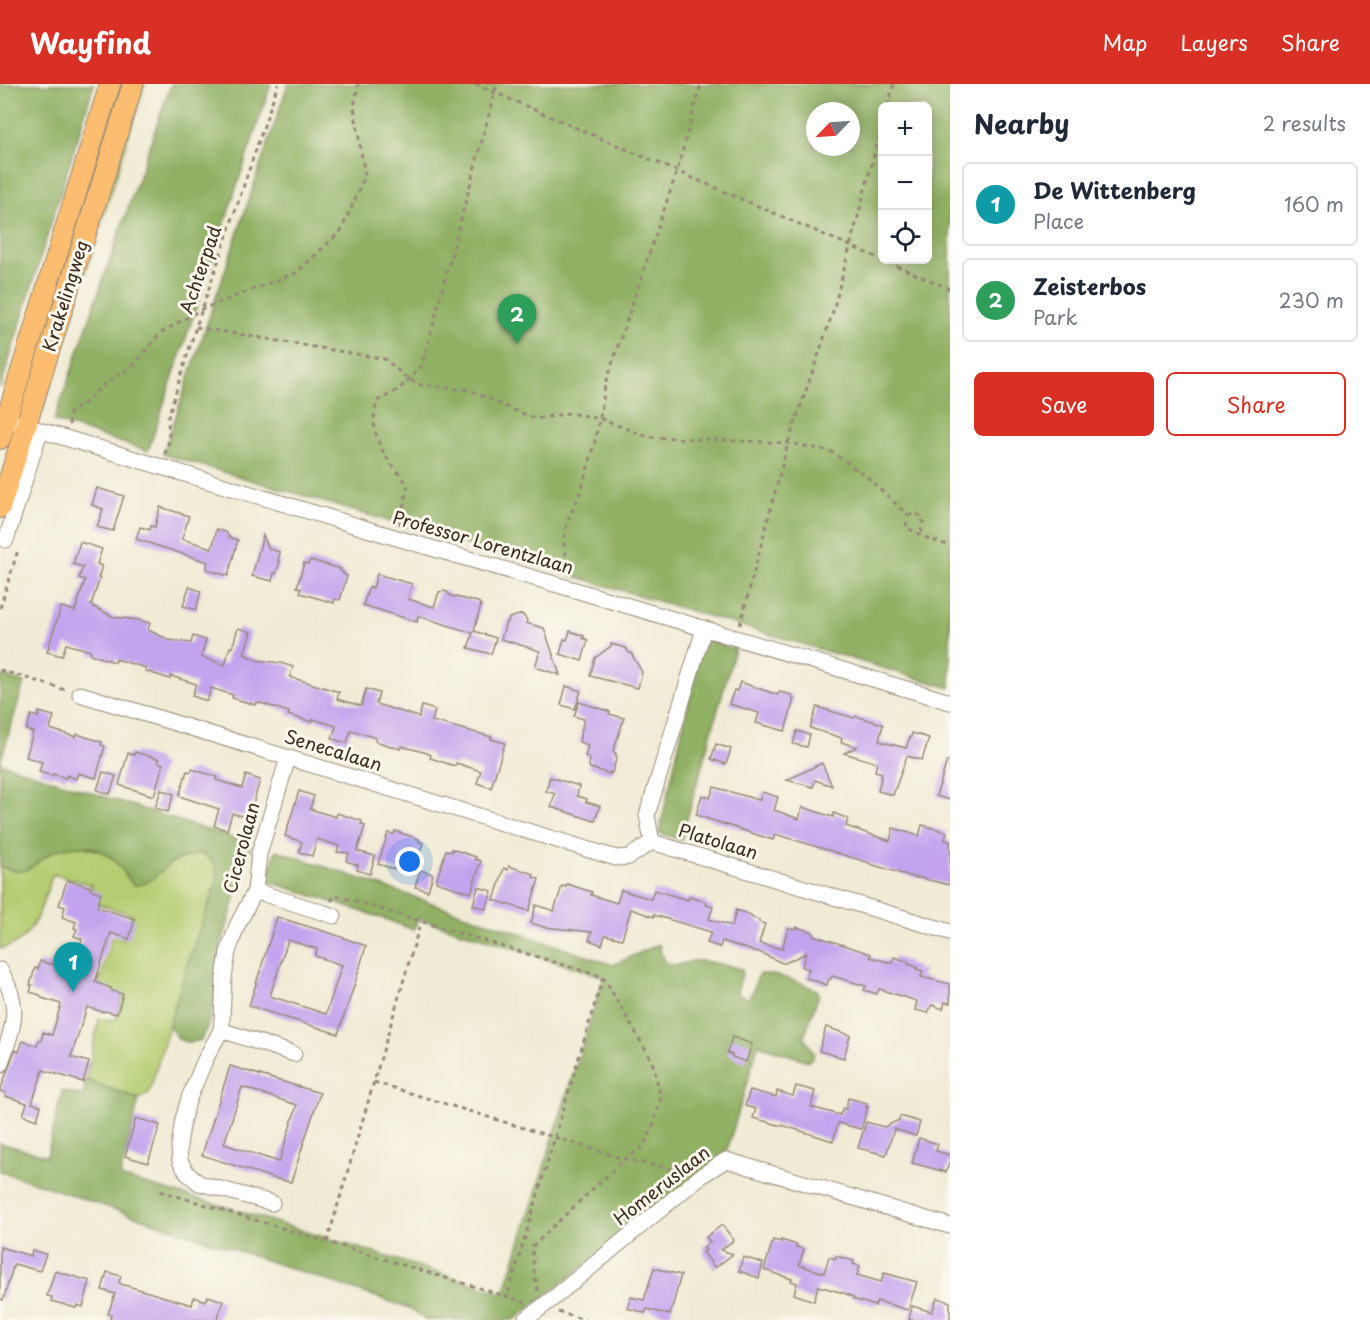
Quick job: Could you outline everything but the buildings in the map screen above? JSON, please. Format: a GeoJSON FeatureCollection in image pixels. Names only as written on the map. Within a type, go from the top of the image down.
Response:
{"type":"FeatureCollection","features":[{"type":"Feature","properties":{"kind":"main road","name":"Krakelingweg"},"geometry":{"type":"LineString","coordinates":[[0,439],[110,84]]}},
{"type":"Feature","properties":{"kind":"main road","name":"Krakelingweg"},"geometry":{"type":"LineString","coordinates":[[0,508],[33,429],[132,84]]}},
{"type":"Feature","properties":{"kind":"street","name":"Professor Lorentzlaan"},"geometry":{"type":"LineString","coordinates":[[6,420],[950,702]]}},
{"type":"Feature","properties":{"kind":"street","name":"Krakelingweg"},"geometry":{"type":"LineString","coordinates":[[6,540],[33,429]]}},
{"type":"Feature","properties":{"kind":"street","name":"Platolaan"},"geometry":{"type":"LineString","coordinates":[[704,629],[647,815],[652,842],[950,932]]}},
{"type":"Feature","properties":{"kind":"street","name":"Senecalaan"},"geometry":{"type":"LineString","coordinates":[[80,694],[616,858],[629,857],[652,842]]}},
{"type":"Feature","properties":{"kind":"street","name":"Cicerolaan"},"geometry":{"type":"LineString","coordinates":[[272,1203],[199,1183],[187,1173],[180,1161],[179,1146],[189,1098],[221,1030],[228,952],[237,926],[255,891],[259,854],[288,758]]}},
{"type":"Feature","properties":{"kind":"street"},"geometry":{"type":"LineString","coordinates":[[255,891],[329,914]]}},
{"type":"Feature","properties":{"kind":"street"},"geometry":{"type":"LineString","coordinates":[[0,970],[9,987],[15,1008],[12,1029],[0,1065]]}},
{"type":"Feature","properties":{"kind":"street"},"geometry":{"type":"LineString","coordinates":[[221,1030],[294,1054]]}},
{"type":"Feature","properties":{"kind":"street","name":"Homeruslaan"},"geometry":{"type":"LineString","coordinates":[[525,1320],[701,1176],[726,1160],[950,1226]]}},
{"type":"Feature","properties":{"kind":"path","name":"Achterpad"},"geometry":{"type":"LineString","coordinates":[[161,467],[169,441],[168,417],[278,84]]}},
{"type":"Feature","properties":{"kind":"path"},"geometry":{"type":"LineString","coordinates":[[67,439],[70,413],[89,399],[100,387],[134,365],[160,333],[202,309],[296,273],[341,231],[365,176],[354,107],[358,84]]}},
{"type":"Feature","properties":{"kind":"path"},"geometry":{"type":"LineString","coordinates":[[474,84],[950,290]]}},
{"type":"Feature","properties":{"kind":"path"},"geometry":{"type":"LineString","coordinates":[[397,538],[408,484],[377,441],[374,420],[377,401],[398,390],[422,366],[497,84]]}},
{"type":"Feature","properties":{"kind":"path"},"geometry":{"type":"LineString","coordinates":[[575,590],[565,551],[565,531],[593,452],[601,419],[605,385],[677,171],[701,84]]}},
{"type":"Feature","properties":{"kind":"path"},"geometry":{"type":"LineString","coordinates":[[889,102],[894,84]]}},
{"type":"Feature","properties":{"kind":"path"},"geometry":{"type":"LineString","coordinates":[[736,639],[788,443],[832,315],[878,140]]}},
{"type":"Feature","properties":{"kind":"path"},"geometry":{"type":"LineString","coordinates":[[196,327],[385,359],[408,379],[421,385],[470,390],[536,419],[569,413],[601,419],[649,437],[788,443],[830,451],[866,476],[908,515]]}},
{"type":"Feature","properties":{"kind":"path"},"geometry":{"type":"LineString","coordinates":[[908,515],[906,526],[924,537],[950,546]]}},
{"type":"Feature","properties":{"kind":"path"},"geometry":{"type":"LineString","coordinates":[[908,515],[922,516],[921,529],[924,537]]}},
{"type":"Feature","properties":{"kind":"path"},"geometry":{"type":"LineString","coordinates":[[0,670],[80,694]]}},
{"type":"Feature","properties":{"kind":"path"},"geometry":{"type":"LineString","coordinates":[[329,914],[335,895],[603,977],[652,1061],[661,1096],[644,1147],[625,1159],[532,1247],[534,1272],[542,1307]]}},
{"type":"Feature","properties":{"kind":"path"},"geometry":{"type":"LineString","coordinates":[[327,1242],[421,921]]}},
{"type":"Feature","properties":{"kind":"path"},"geometry":{"type":"LineString","coordinates":[[507,1297],[603,977]]}},
{"type":"Feature","properties":{"kind":"path"},"geometry":{"type":"LineString","coordinates":[[374,1082],[625,1159],[701,1176]]}},
{"type":"Feature","properties":{"kind":"path"},"geometry":{"type":"LineString","coordinates":[[160,1191],[585,1320]]}},
{"type":"Feature","properties":{"kind":"green space"},"geometry":{"type":"Polygon","coordinates":[[[0,84],[94,84],[0,389],[0,84]]]}},
{"type":"Feature","properties":{"kind":"green space"},"geometry":{"type":"Polygon","coordinates":[[[115,84],[128,84],[36,375],[20,405],[115,84]]]}},
{"type":"Feature","properties":{"kind":"green space"},"geometry":{"type":"Polygon","coordinates":[[[137,84],[145,84],[41,415],[37,409],[137,84]]]}},
{"type":"Feature","properties":{"kind":"green space"},"geometry":{"type":"Polygon","coordinates":[[[171,84],[271,84],[148,451],[54,421],[171,84]]]}},
{"type":"Feature","properties":{"kind":"green space"},"geometry":{"type":"Polygon","coordinates":[[[288,84],[950,84],[950,688],[163,454],[288,84]]]}},
{"type":"Feature","properties":{"kind":"green space"},"geometry":{"type":"Polygon","coordinates":[[[703,639],[735,649],[681,840],[659,833],[703,639]]]}},
{"type":"Feature","properties":{"kind":"green space"},"geometry":{"type":"Polygon","coordinates":[[[0,675],[24,683],[0,763],[0,675]]]}},
{"type":"Feature","properties":{"kind":"green space"},"geometry":{"type":"Polygon","coordinates":[[[0,763],[251,844],[221,946],[213,1006],[201,1040],[185,1042],[175,1035],[169,1025],[189,959],[217,881],[214,863],[200,853],[185,857],[174,861],[150,881],[140,885],[133,885],[113,859],[91,847],[66,847],[51,853],[23,871],[14,871],[0,866],[0,763]]]}},
{"type":"Feature","properties":{"kind":"green space"},"geometry":{"type":"Polygon","coordinates":[[[76,846],[96,850],[110,857],[133,885],[161,871],[171,863],[200,853],[212,860],[216,867],[217,881],[189,959],[149,1093],[139,1099],[86,1080],[99,1019],[116,1020],[123,995],[98,987],[112,936],[124,939],[131,914],[87,901],[92,885],[53,874],[40,911],[30,929],[18,942],[0,949],[0,866],[10,869],[26,868],[61,848],[76,846]]]}},
{"type":"Feature","properties":{"kind":"green space"},"geometry":{"type":"Polygon","coordinates":[[[276,850],[613,965],[659,944],[663,958],[669,964],[700,961],[742,969],[737,992],[738,995],[748,998],[760,974],[775,975],[797,982],[818,991],[804,1037],[814,1053],[808,1061],[758,1045],[728,1147],[722,1159],[514,1320],[424,1320],[409,1308],[0,1171],[0,1143],[47,1156],[62,1091],[83,1096],[86,1080],[139,1099],[120,1177],[223,1206],[504,1293],[604,977],[418,918],[414,930],[267,881],[276,850]]]}},
{"type":"Feature","properties":{"kind":"place","name":"Zeisterbos"},"geometry":{"type":"Point","coordinates":[517,344]}},
{"type":"Feature","properties":{"kind":"place","name":"De Wittenberg"},"geometry":{"type":"Point","coordinates":[73,992]}}]}
